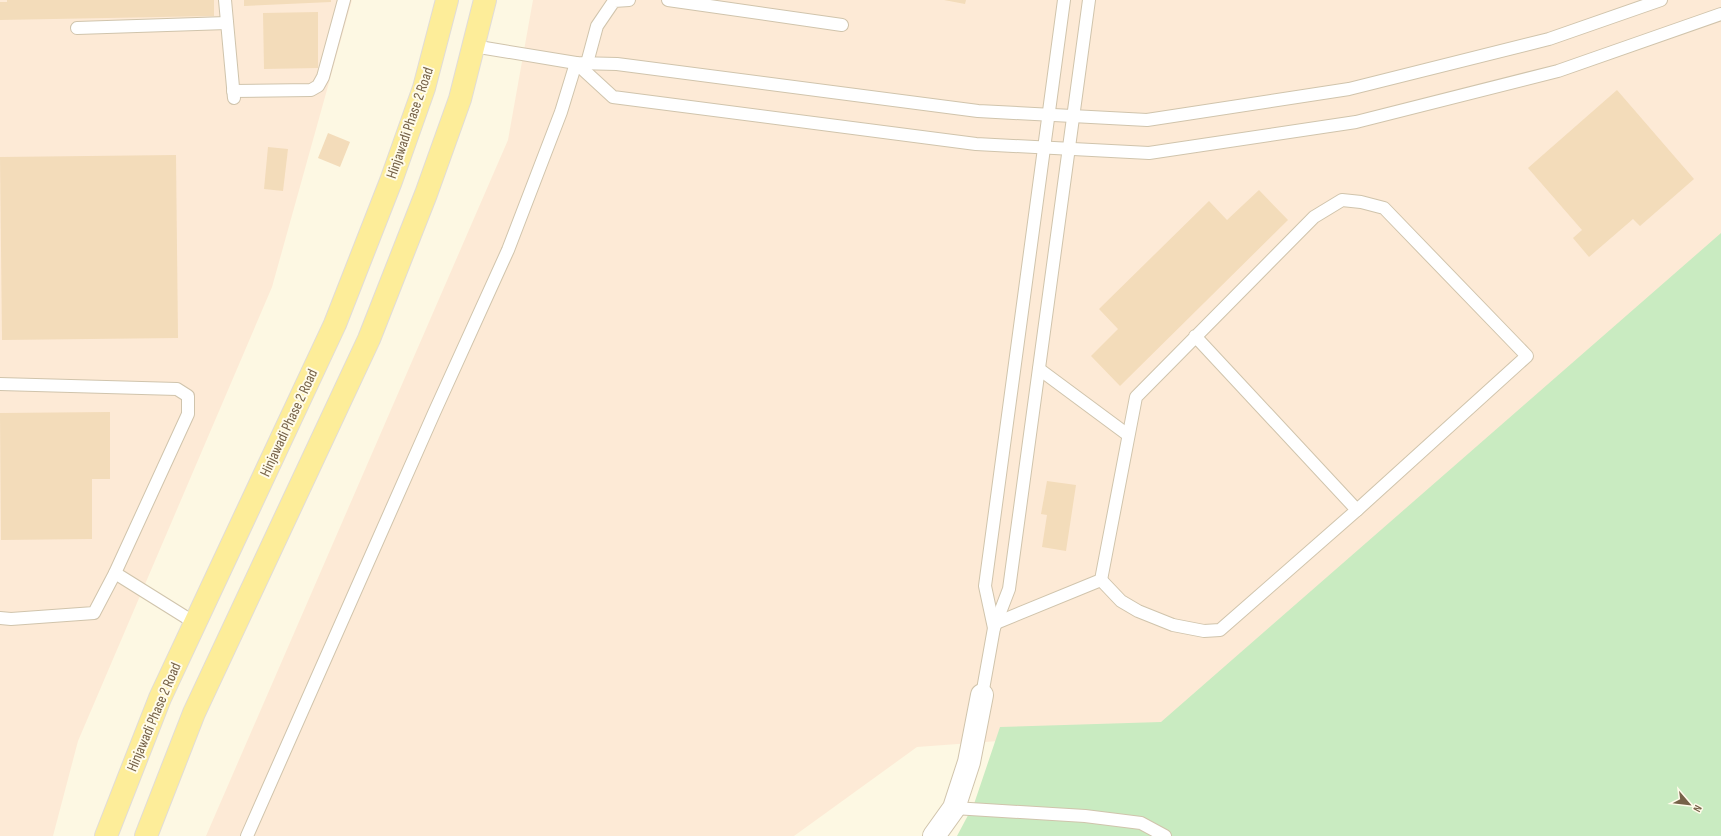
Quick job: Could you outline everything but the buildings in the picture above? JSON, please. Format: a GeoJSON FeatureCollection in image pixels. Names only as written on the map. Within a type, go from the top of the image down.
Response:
{"type":"FeatureCollection","features":[{"type":"Feature","properties":{"kind":"main road","name":"Hinjawadi Phase 2 Road"},"geometry":{"type":"LineString","coordinates":[[106,836],[160,698],[335,324],[391,181],[424,88],[447,0]]}},
{"type":"Feature","properties":{"kind":"main road"},"geometry":{"type":"LineString","coordinates":[[146,836],[194,713],[369,339],[426,194],[454,114],[485,0]]}},
{"type":"Feature","properties":{"kind":"street"},"geometry":{"type":"LineString","coordinates":[[934,836],[954,808],[969,762],[982,695]]}},
{"type":"Feature","properties":{"kind":"lane"},"geometry":{"type":"LineString","coordinates":[[225,0],[233,95],[311,90],[318,86],[323,77],[344,0]]}},
{"type":"Feature","properties":{"kind":"lane"},"geometry":{"type":"LineString","coordinates":[[247,836],[434,413],[508,250],[561,112],[597,26],[614,1],[628,0]]}},
{"type":"Feature","properties":{"kind":"lane"},"geometry":{"type":"LineString","coordinates":[[668,0],[842,25]]}},
{"type":"Feature","properties":{"kind":"lane"},"geometry":{"type":"LineString","coordinates":[[995,625],[985,586],[1064,0]]}},
{"type":"Feature","properties":{"kind":"lane"},"geometry":{"type":"LineString","coordinates":[[982,695],[995,625],[1009,589],[1089,0]]}},
{"type":"Feature","properties":{"kind":"lane"},"geometry":{"type":"LineString","coordinates":[[473,46],[582,63],[617,64],[978,111],[1147,120],[1349,89],[1549,39],[1661,0]]}},
{"type":"Feature","properties":{"kind":"lane"},"geometry":{"type":"LineString","coordinates":[[582,63],[613,97],[976,144],[1149,153],[1356,122],[1558,71],[1721,14]]}},
{"type":"Feature","properties":{"kind":"lane"},"geometry":{"type":"LineString","coordinates":[[77,28],[227,23]]}},
{"type":"Feature","properties":{"kind":"lane"},"geometry":{"type":"LineString","coordinates":[[1342,200],[1361,202],[1384,208],[1527,356],[1357,510],[1220,630],[1204,631],[1173,625],[1121,601],[1101,580],[1136,397],[1314,217],[1342,200]]}},
{"type":"Feature","properties":{"kind":"lane"},"geometry":{"type":"LineString","coordinates":[[1195,336],[1357,510]]}},
{"type":"Feature","properties":{"kind":"lane"},"geometry":{"type":"LineString","coordinates":[[1039,369],[1128,435]]}},
{"type":"Feature","properties":{"kind":"lane"},"geometry":{"type":"LineString","coordinates":[[0,384],[177,389],[188,396],[188,414],[115,573],[94,613],[11,619],[0,618]]}},
{"type":"Feature","properties":{"kind":"lane"},"geometry":{"type":"LineString","coordinates":[[115,573],[195,623]]}},
{"type":"Feature","properties":{"kind":"lane"},"geometry":{"type":"LineString","coordinates":[[995,625],[1101,580]]}},
{"type":"Feature","properties":{"kind":"lane"},"geometry":{"type":"LineString","coordinates":[[954,808],[1085,816],[1141,823],[1165,836]]}},
{"type":"Feature","properties":{"kind":"shaded area"},"geometry":{"type":"Polygon","coordinates":[[[0,0],[352,0],[272,287],[78,741],[53,836],[0,836],[0,0]]]}},
{"type":"Feature","properties":{"kind":"shaded area"},"geometry":{"type":"Polygon","coordinates":[[[533,0],[1721,0],[1721,260],[1172,733],[1012,740],[917,747],[794,836],[206,836],[508,140],[533,0]]]}},
{"type":"Feature","properties":{"kind":"green space"},"geometry":{"type":"Polygon","coordinates":[[[1721,233],[1721,836],[957,836],[974,804],[1000,727],[1161,722],[1721,233]]]}}]}
